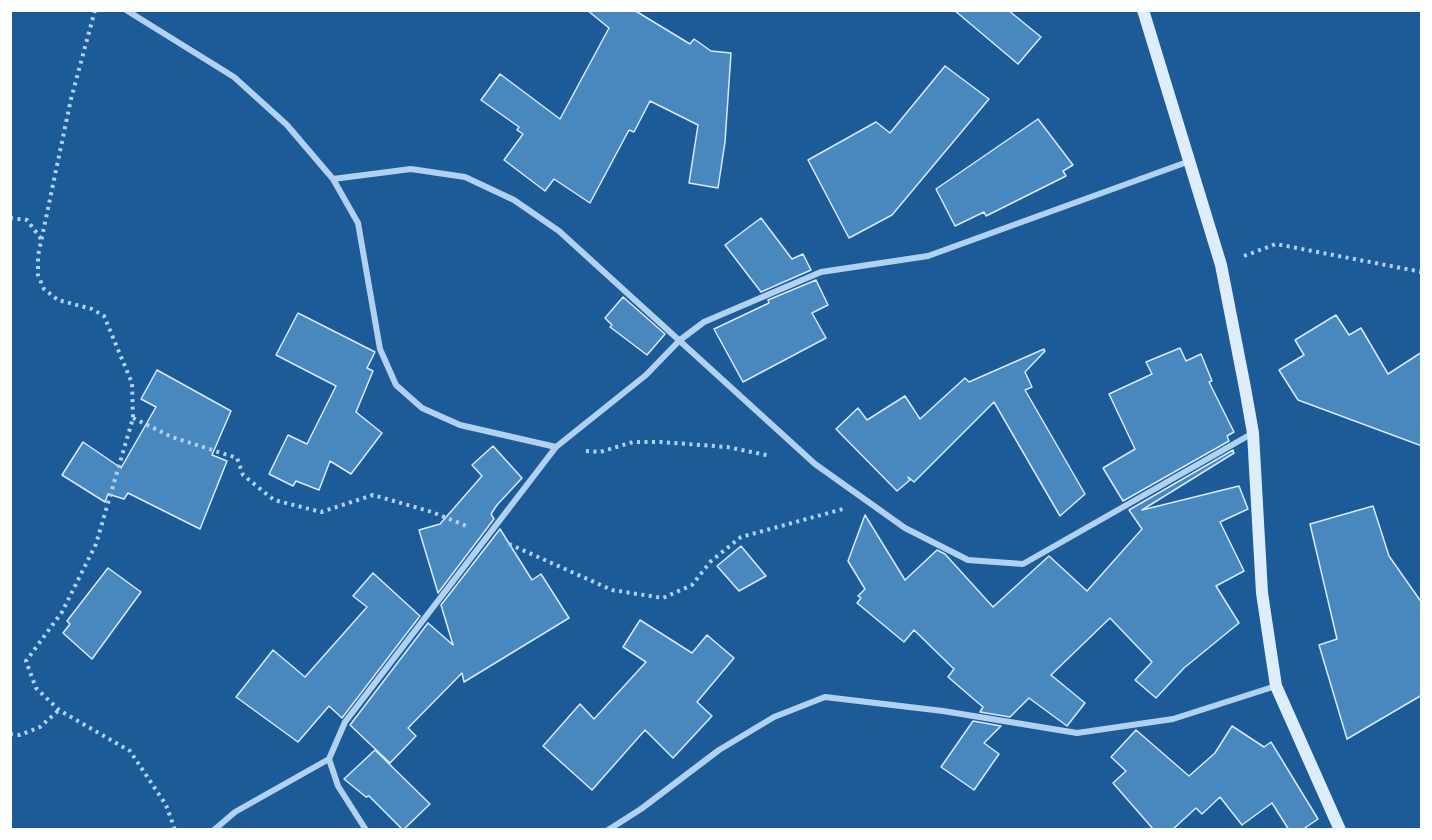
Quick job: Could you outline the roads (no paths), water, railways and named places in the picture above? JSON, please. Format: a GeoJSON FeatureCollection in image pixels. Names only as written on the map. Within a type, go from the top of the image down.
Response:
{"type":"FeatureCollection","features":[{"type":"Feature","properties":{"kind":"street"},"geometry":{"type":"LineString","coordinates":[[126,10],[234,77],[287,125],[333,179],[358,223],[380,350],[396,385],[422,408],[460,425],[556,447]]}},
{"type":"Feature","properties":{"kind":"street"},"geometry":{"type":"LineString","coordinates":[[1143,10],[1221,265],[1253,433],[1262,593],[1276,686],[1340,830]]}},
{"type":"Feature","properties":{"kind":"street"},"geometry":{"type":"LineString","coordinates":[[214,830],[235,812],[329,759],[345,722],[556,447],[646,375],[680,340],[704,322],[821,272],[928,256],[1190,160]]}},
{"type":"Feature","properties":{"kind":"street"},"geometry":{"type":"LineString","coordinates":[[333,179],[411,169],[465,177],[514,200],[559,231],[815,464],[905,528],[968,560],[1023,564],[1253,433]]}},
{"type":"Feature","properties":{"kind":"street"},"geometry":{"type":"LineString","coordinates":[[608,830],[719,750],[774,717],[825,697],[944,711],[1077,733],[1173,719],[1276,686]]}},
{"type":"Feature","properties":{"kind":"street"},"geometry":{"type":"LineString","coordinates":[[329,759],[338,786],[366,830]]}}]}
